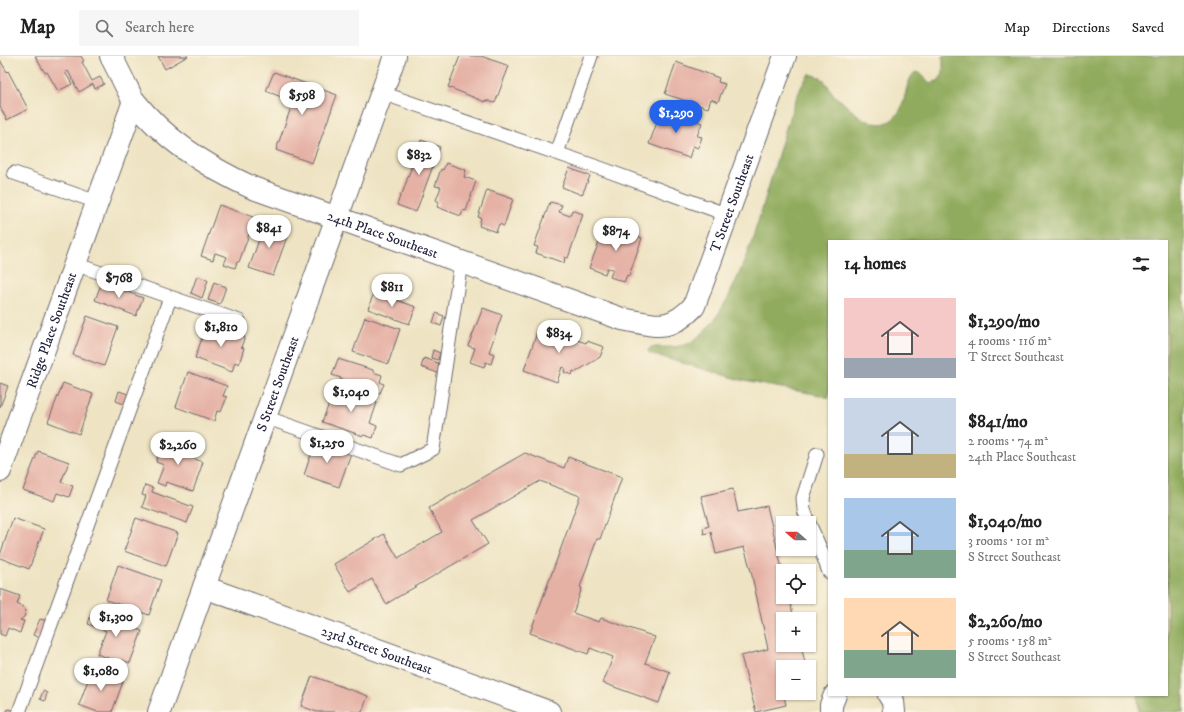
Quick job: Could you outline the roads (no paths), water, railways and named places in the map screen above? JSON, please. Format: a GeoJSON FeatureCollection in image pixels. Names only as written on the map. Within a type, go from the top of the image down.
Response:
{"type":"FeatureCollection","features":[{"type":"Feature","properties":{"kind":"street"},"geometry":{"type":"LineString","coordinates":[[111,56],[134,101]]}},
{"type":"Feature","properties":{"kind":"street","name":"S Street Southeast"},"geometry":{"type":"LineString","coordinates":[[159,712],[395,56]]}},
{"type":"Feature","properties":{"kind":"street","name":"T Street Southeast"},"geometry":{"type":"LineString","coordinates":[[654,325],[667,325],[679,320],[694,306],[785,56]]}},
{"type":"Feature","properties":{"kind":"street","name":"Ridge Place Southeast"},"geometry":{"type":"LineString","coordinates":[[0,471],[134,101]]}},
{"type":"Feature","properties":{"kind":"street","name":"24th Place Southeast"},"geometry":{"type":"LineString","coordinates":[[134,101],[155,124],[178,143],[219,171],[253,188],[622,319],[654,325]]}},
{"type":"Feature","properties":{"kind":"street","name":"23rd Street Southeast"},"geometry":{"type":"LineString","coordinates":[[204,587],[549,712]]}},
{"type":"Feature","properties":{"kind":"street"},"geometry":{"type":"LineString","coordinates":[[831,712],[831,705],[835,696]]}},
{"type":"Feature","properties":{"kind":"street"},"geometry":{"type":"LineString","coordinates":[[890,696],[893,701],[894,712]]}},
{"type":"Feature","properties":{"kind":"lane"},"geometry":{"type":"LineString","coordinates":[[557,153],[591,56]]}},
{"type":"Feature","properties":{"kind":"lane"},"geometry":{"type":"LineString","coordinates":[[382,93],[557,153],[728,215]]}},
{"type":"Feature","properties":{"kind":"lane"},"geometry":{"type":"LineString","coordinates":[[14,173],[97,202]]}},
{"type":"Feature","properties":{"kind":"lane"},"geometry":{"type":"LineString","coordinates":[[265,417],[401,465],[433,449],[461,262]]}},
{"type":"Feature","properties":{"kind":"lane"},"geometry":{"type":"LineString","coordinates":[[75,264],[239,321]]}},
{"type":"Feature","properties":{"kind":"lane"},"geometry":{"type":"LineString","coordinates":[[20,712],[170,298]]}},
{"type":"Feature","properties":{"kind":"lane"},"geometry":{"type":"LineString","coordinates":[[806,516],[804,510],[804,498],[817,454]]}},
{"type":"Feature","properties":{"kind":"lane"},"geometry":{"type":"LineString","coordinates":[[816,539],[828,569]]}}]}
